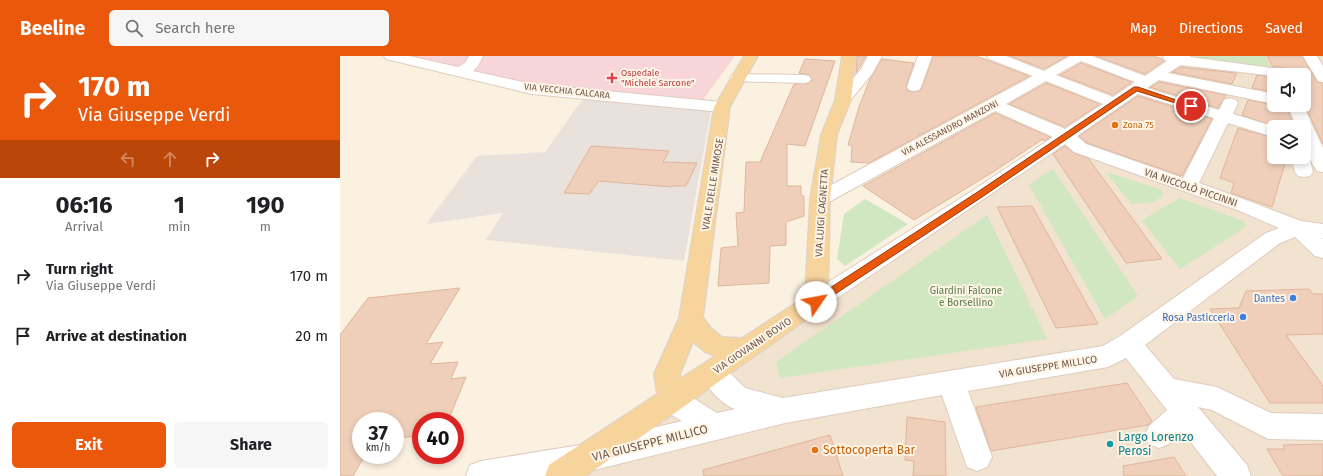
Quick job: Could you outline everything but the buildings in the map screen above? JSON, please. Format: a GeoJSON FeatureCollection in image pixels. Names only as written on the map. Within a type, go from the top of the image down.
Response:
{"type":"FeatureCollection","features":[{"type":"Feature","properties":{"kind":"main road","name":"VIALE DELLE MIMOSE"},"geometry":{"type":"LineString","coordinates":[[672,400],[667,374],[691,318],[722,107],[737,78],[751,56]]}},
{"type":"Feature","properties":{"kind":"main road","name":"VIA LUIGI CAGNETTA"},"geometry":{"type":"LineString","coordinates":[[816,302],[820,199],[829,135],[843,100],[849,56]]}},
{"type":"Feature","properties":{"kind":"main road","name":"VIA GIOVANNI BOVIO"},"geometry":{"type":"LineString","coordinates":[[574,470],[712,372],[816,302]]}},
{"type":"Feature","properties":{"kind":"main road"},"geometry":{"type":"LineString","coordinates":[[691,318],[699,333],[708,342],[719,347],[748,348]]}},
{"type":"Feature","properties":{"kind":"street","name":"VIA VECCHIA CALCARA"},"geometry":{"type":"LineString","coordinates":[[391,56],[532,89],[722,107]]}},
{"type":"Feature","properties":{"kind":"street"},"geometry":{"type":"LineString","coordinates":[[459,73],[471,66],[476,56]]}},
{"type":"Feature","properties":{"kind":"street"},"geometry":{"type":"LineString","coordinates":[[843,100],[867,71],[874,56]]}},
{"type":"Feature","properties":{"kind":"street"},"geometry":{"type":"LineString","coordinates":[[914,88],[925,56]]}},
{"type":"Feature","properties":{"kind":"street"},"geometry":{"type":"LineString","coordinates":[[1079,56],[1146,82],[1191,106],[1267,138]]}},
{"type":"Feature","properties":{"kind":"street","name":"VIA ALESSANDRO MANZONI"},"geometry":{"type":"LineString","coordinates":[[820,199],[1079,56]]}},
{"type":"Feature","properties":{"kind":"street"},"geometry":{"type":"LineString","coordinates":[[1310,56],[1323,78]]}},
{"type":"Feature","properties":{"kind":"street"},"geometry":{"type":"LineString","coordinates":[[1000,57],[1114,103]]}},
{"type":"Feature","properties":{"kind":"street"},"geometry":{"type":"LineString","coordinates":[[1176,57],[1267,72]]}},
{"type":"Feature","properties":{"kind":"street","name":"VIA GIOVANNI BOVIO"},"geometry":{"type":"LineString","coordinates":[[816,302],[1146,82],[1176,57]]}},
{"type":"Feature","properties":{"kind":"street"},"geometry":{"type":"LineString","coordinates":[[1311,77],[1323,78]]}},
{"type":"Feature","properties":{"kind":"street"},"geometry":{"type":"LineString","coordinates":[[737,78],[804,80]]}},
{"type":"Feature","properties":{"kind":"street"},"geometry":{"type":"LineString","coordinates":[[1146,82],[1235,91],[1267,98]]}},
{"type":"Feature","properties":{"kind":"street"},"geometry":{"type":"LineString","coordinates":[[1188,186],[1222,120],[1235,91]]}},
{"type":"Feature","properties":{"kind":"street","name":"VIA NICCOLÒ PICCINNI"},"geometry":{"type":"LineString","coordinates":[[994,104],[1066,136],[1080,148],[1247,206],[1298,228]]}},
{"type":"Feature","properties":{"kind":"street"},"geometry":{"type":"LineString","coordinates":[[1175,120],[1191,106]]}},
{"type":"Feature","properties":{"kind":"street"},"geometry":{"type":"LineString","coordinates":[[1298,112],[1323,167]]}},
{"type":"Feature","properties":{"kind":"street"},"geometry":{"type":"LineString","coordinates":[[1222,120],[1267,130]]}},
{"type":"Feature","properties":{"kind":"street"},"geometry":{"type":"LineString","coordinates":[[1298,228],[1323,251]]}},
{"type":"Feature","properties":{"kind":"street","name":"VIA GIUSEPPE MILLICO"},"geometry":{"type":"LineString","coordinates":[[481,476],[574,470],[714,427],[785,410],[1108,356],[1273,238],[1298,228],[1323,231]]}},
{"type":"Feature","properties":{"kind":"street"},"geometry":{"type":"LineString","coordinates":[[1128,343],[1236,476]]}},
{"type":"Feature","properties":{"kind":"street","name":"VIA GIUSEPPE MILLICO"},"geometry":{"type":"LineString","coordinates":[[712,372],[737,398],[785,410]]}},
{"type":"Feature","properties":{"kind":"street"},"geometry":{"type":"LineString","coordinates":[[950,382],[977,457]]}},
{"type":"Feature","properties":{"kind":"street"},"geometry":{"type":"LineString","coordinates":[[1166,389],[1217,399],[1268,426],[1323,427]]}},
{"type":"Feature","properties":{"kind":"street","name":"VIA GIUSEPPE MILLICO"},"geometry":{"type":"LineString","coordinates":[[672,400],[714,427]]}},
{"type":"Feature","properties":{"kind":"street"},"geometry":{"type":"LineString","coordinates":[[1158,435],[1185,412]]}},
{"type":"Feature","properties":{"kind":"shaded area","name":"Ospedale \"Michele Sarcone\""},"geometry":{"type":"Polygon","coordinates":[[[402,56],[735,56],[702,101],[538,85],[402,56]]]}},
{"type":"Feature","properties":{"kind":"shaded area"},"geometry":{"type":"Polygon","coordinates":[[[1194,56],[1323,56],[1323,476],[572,476],[1194,56]]]}},
{"type":"Feature","properties":{"kind":"shaded area"},"geometry":{"type":"Polygon","coordinates":[[[583,99],[711,110],[684,261],[486,240],[503,213],[426,224],[477,156],[545,152],[583,99]]]}},
{"type":"Feature","properties":{"kind":"green space"},"geometry":{"type":"Polygon","coordinates":[[[1198,56],[1265,56],[1271,68],[1267,68],[1195,58],[1198,56]]]}},
{"type":"Feature","properties":{"kind":"green space"},"geometry":{"type":"Polygon","coordinates":[[[1053,169],[1138,296],[1105,319],[1029,185],[1053,169]]]}},
{"type":"Feature","properties":{"kind":"green space"},"geometry":{"type":"Polygon","coordinates":[[[1106,172],[1162,190],[1163,195],[1155,202],[1131,204],[1106,172]]]}},
{"type":"Feature","properties":{"kind":"green space"},"geometry":{"type":"Polygon","coordinates":[[[1180,198],[1243,221],[1247,226],[1180,269],[1142,220],[1180,198]]]}},
{"type":"Feature","properties":{"kind":"green space"},"geometry":{"type":"Polygon","coordinates":[[[865,199],[908,224],[845,266],[837,259],[844,214],[865,199]]]}},
{"type":"Feature","properties":{"kind":"green space","name":"Giardini Falcone e Borsellino"},"geometry":{"type":"Polygon","coordinates":[[[987,215],[1047,339],[780,378],[776,362],[987,215]]]}},
{"type":"Feature","properties":{"kind":"place","name":"Ospedale \"Michele Sarcone\""},"geometry":{"type":"Point","coordinates":[612,78]}},
{"type":"Feature","properties":{"kind":"place","name":"Zona 75"},"geometry":{"type":"Point","coordinates":[1115,125]}},
{"type":"Feature","properties":{"kind":"place","name":"Dantes"},"geometry":{"type":"Point","coordinates":[1293,298]}},
{"type":"Feature","properties":{"kind":"place","name":"Rosa Pasticceria"},"geometry":{"type":"Point","coordinates":[1243,317]}},
{"type":"Feature","properties":{"kind":"place","name":"Largo Lorenzo Perosi"},"geometry":{"type":"Point","coordinates":[1110,444]}},
{"type":"Feature","properties":{"kind":"place","name":"Sottocoperta Bar"},"geometry":{"type":"Point","coordinates":[815,450]}},
{"type":"Feature","properties":{"kind":"route"},"geometry":{"type":"LineString","coordinates":[[816,302],[906,244],[1136,89],[1191,106]]}}]}
